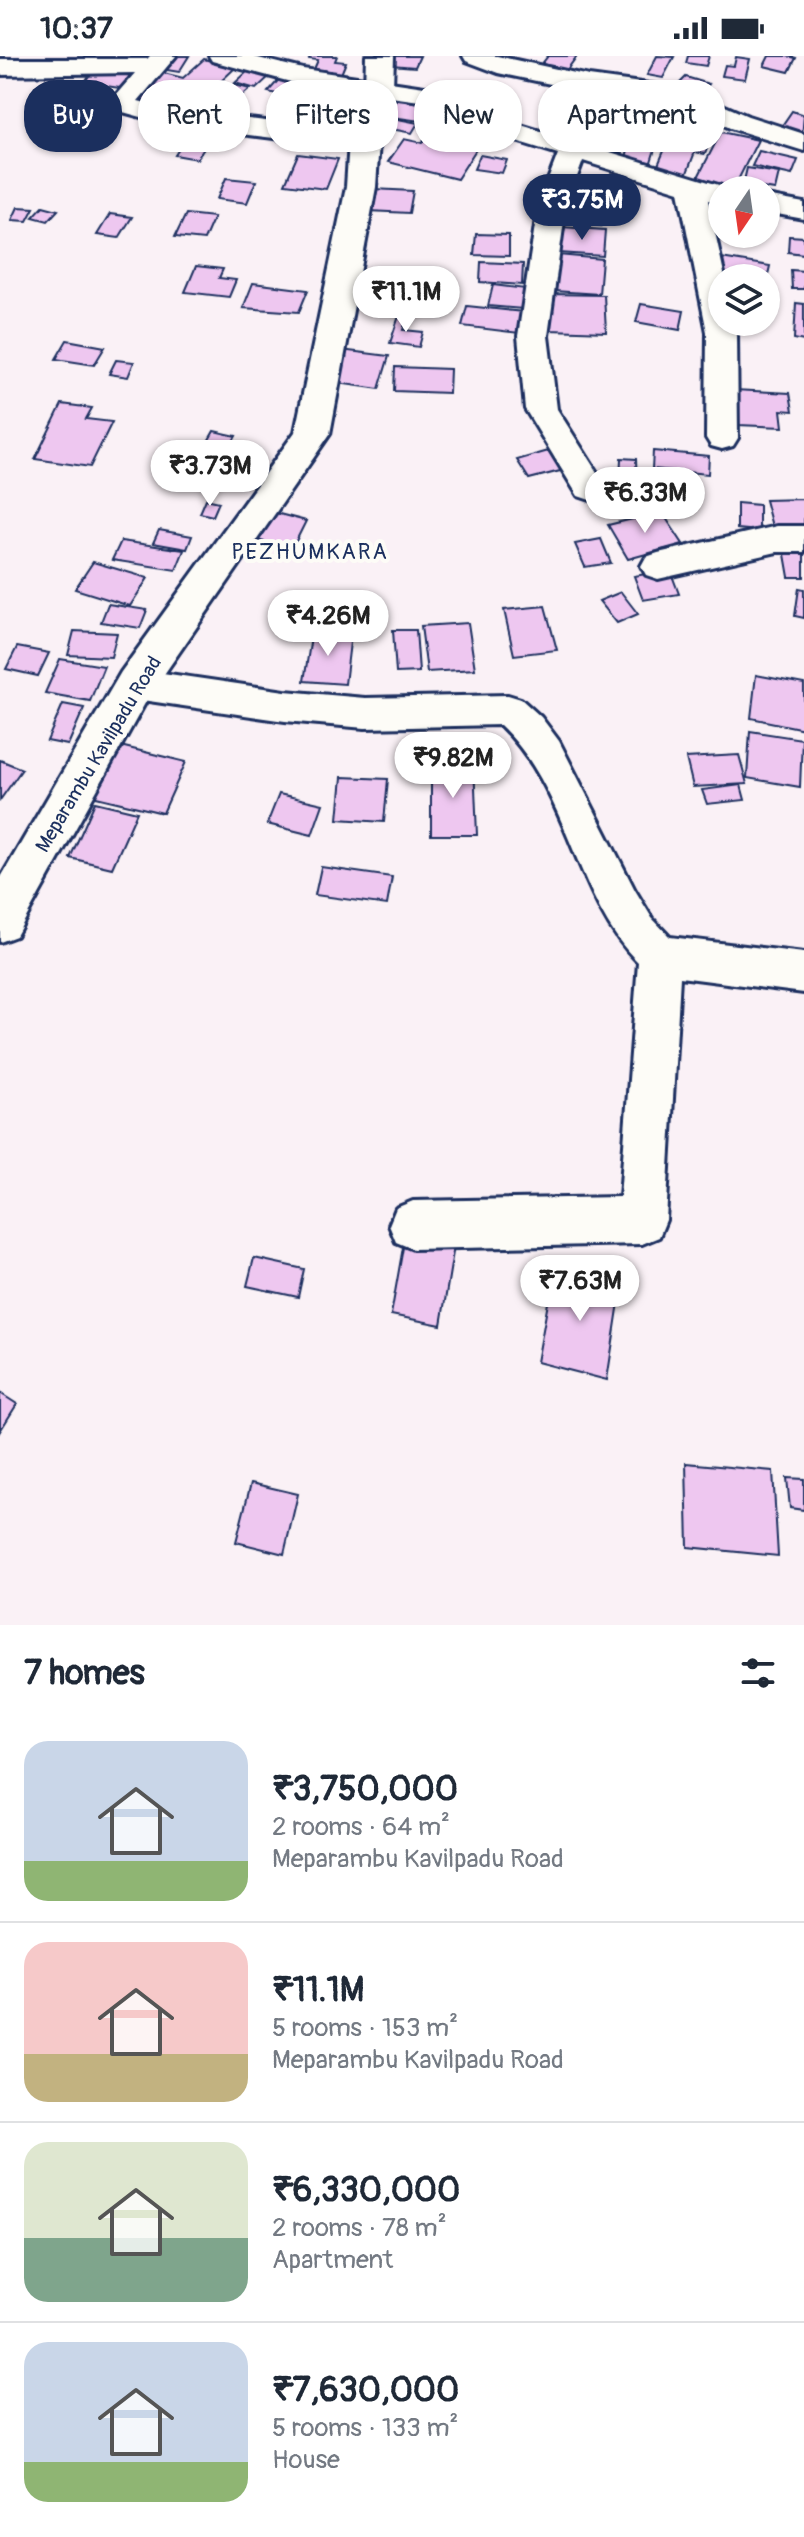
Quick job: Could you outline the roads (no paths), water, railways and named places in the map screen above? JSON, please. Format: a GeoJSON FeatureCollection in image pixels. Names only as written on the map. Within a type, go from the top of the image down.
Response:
{"type":"FeatureCollection","features":[{"type":"Feature","properties":{"kind":"main road","name":"Meparambu Kavilpadu Road"},"geometry":{"type":"LineString","coordinates":[[0,921],[135,684],[312,434],[356,217],[363,152]]}},
{"type":"Feature","properties":{"kind":"street"},"geometry":{"type":"LineString","coordinates":[[221,56],[302,77],[380,72],[449,97],[512,131],[538,138]]}},
{"type":"Feature","properties":{"kind":"street"},"geometry":{"type":"LineString","coordinates":[[475,56],[498,65],[589,84],[686,97],[739,122],[804,143]]}},
{"type":"Feature","properties":{"kind":"street"},"geometry":{"type":"LineString","coordinates":[[0,67],[160,62]]}},
{"type":"Feature","properties":{"kind":"street"},"geometry":{"type":"LineString","coordinates":[[160,62],[121,104],[174,118],[266,129]]}},
{"type":"Feature","properties":{"kind":"street"},"geometry":{"type":"LineString","coordinates":[[572,152],[552,206],[533,336],[541,409],[590,488]]}},
{"type":"Feature","properties":{"kind":"street"},"geometry":{"type":"LineString","coordinates":[[586,152],[708,191]]}},
{"type":"Feature","properties":{"kind":"street"},"geometry":{"type":"LineString","coordinates":[[692,187],[722,332],[722,438]]}},
{"type":"Feature","properties":{"kind":"street"},"geometry":{"type":"LineString","coordinates":[[780,207],[804,211]]}},
{"type":"Feature","properties":{"kind":"street"},"geometry":{"type":"LineString","coordinates":[[658,566],[777,539],[804,539]]}},
{"type":"Feature","properties":{"kind":"street"},"geometry":{"type":"LineString","coordinates":[[135,684],[285,706],[365,713],[508,710],[526,723],[567,792],[635,928],[660,955],[804,973]]}},
{"type":"Feature","properties":{"kind":"street"},"geometry":{"type":"LineString","coordinates":[[413,1225],[642,1220],[660,955]]}},
{"type":"Feature","properties":{"kind":"district","name":"PEZHUMKARA"},"geometry":{"type":"Point","coordinates":[310,551]}}]}
